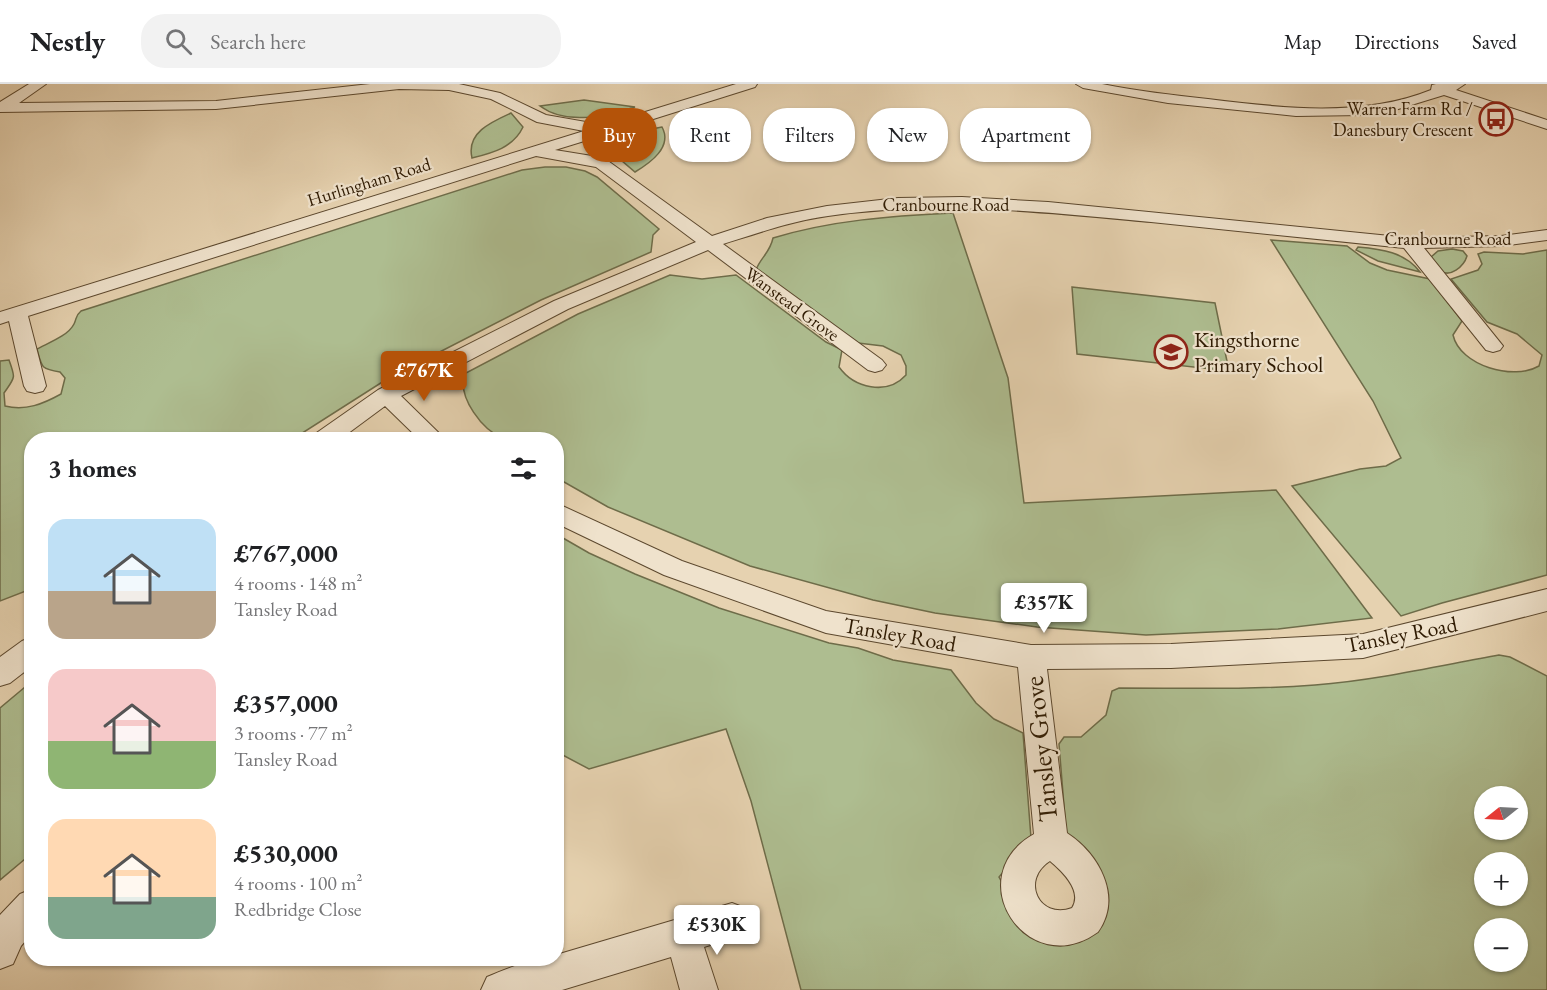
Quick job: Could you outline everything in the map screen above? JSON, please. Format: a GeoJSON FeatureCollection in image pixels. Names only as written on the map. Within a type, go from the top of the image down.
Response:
{"type":"FeatureCollection","features":[{"type":"Feature","properties":{"kind":"street"},"geometry":{"type":"LineString","coordinates":[[1,107],[39,84]]}},
{"type":"Feature","properties":{"kind":"street","name":"Hurlingham Road"},"geometry":{"type":"LineString","coordinates":[[657,114],[750,84]]}},
{"type":"Feature","properties":{"kind":"street"},"geometry":{"type":"LineString","coordinates":[[1083,84],[1140,95],[1286,111],[1365,110],[1405,104],[1452,87]]}},
{"type":"Feature","properties":{"kind":"street"},"geometry":{"type":"LineString","coordinates":[[1426,84],[1452,87],[1547,125]]}},
{"type":"Feature","properties":{"kind":"street"},"geometry":{"type":"LineString","coordinates":[[1,107],[216,105],[399,86],[433,85],[449,86],[495,96],[542,119],[582,126]]}},
{"type":"Feature","properties":{"kind":"street"},"geometry":{"type":"LineString","coordinates":[[542,119],[538,122],[532,139],[533,152],[570,156],[601,163]]}},
{"type":"Feature","properties":{"kind":"street","name":"Hurlingham Road"},"geometry":{"type":"LineString","coordinates":[[9,315],[582,137]]}},
{"type":"Feature","properties":{"kind":"street","name":"Wanstead Grove"},"geometry":{"type":"LineString","coordinates":[[601,163],[875,365]]}},
{"type":"Feature","properties":{"kind":"street","name":"Cranbourne Road"},"geometry":{"type":"LineString","coordinates":[[334,432],[386,396],[561,305],[709,243],[773,222],[828,212],[898,202],[929,201],[1048,207],[1410,243],[1501,241],[1547,235]]}},
{"type":"Feature","properties":{"kind":"street"},"geometry":{"type":"LineString","coordinates":[[1410,243],[1493,346]]}},
{"type":"Feature","properties":{"kind":"street"},"geometry":{"type":"LineString","coordinates":[[9,315],[35,386]]}},
{"type":"Feature","properties":{"kind":"street"},"geometry":{"type":"LineString","coordinates":[[386,396],[426,432]]}},
{"type":"Feature","properties":{"kind":"street","name":"Tansley Road"},"geometry":{"type":"LineString","coordinates":[[564,516],[673,568],[826,622],[1031,657],[1171,656],[1363,646],[1540,610]]}},
{"type":"Feature","properties":{"kind":"street","name":"Tansley Grove"},"geometry":{"type":"LineString","coordinates":[[1031,657],[1051,842]]}},
{"type":"Feature","properties":{"kind":"street"},"geometry":{"type":"LineString","coordinates":[[0,951],[8,933],[24,915]]}},
{"type":"Feature","properties":{"kind":"street"},"geometry":{"type":"LineString","coordinates":[[500,990],[732,921]]}},
{"type":"Feature","properties":{"kind":"street"},"geometry":{"type":"LineString","coordinates":[[684,937],[699,990]]}},
{"type":"Feature","properties":{"kind":"green space"},"geometry":{"type":"Polygon","coordinates":[[[584,100],[635,107],[582,108],[582,117],[574,117],[562,116],[540,106],[584,100]]]}},
{"type":"Feature","properties":{"kind":"green space"},"geometry":{"type":"Polygon","coordinates":[[[511,113],[523,127],[514,140],[487,154],[472,158],[471,149],[476,135],[488,125],[511,113]]]}},
{"type":"Feature","properties":{"kind":"green space"},"geometry":{"type":"Polygon","coordinates":[[[662,127],[665,141],[657,155],[657,128],[662,127]]]}},
{"type":"Feature","properties":{"kind":"green space"},"geometry":{"type":"Polygon","coordinates":[[[623,162],[649,162],[647,164],[635,172],[623,162]]]}},
{"type":"Feature","properties":{"kind":"green space"},"geometry":{"type":"Polygon","coordinates":[[[566,167],[585,171],[597,177],[659,229],[653,235],[651,252],[541,300],[387,379],[304,432],[24,432],[24,592],[0,601],[0,361],[9,360],[13,375],[4,393],[5,406],[20,408],[41,404],[61,394],[65,378],[60,372],[43,366],[37,349],[67,332],[81,311],[522,170],[566,167]]]}},
{"type":"Feature","properties":{"kind":"green space"},"geometry":{"type":"Polygon","coordinates":[[[953,213],[1008,378],[1024,503],[1276,490],[1372,618],[1278,629],[1146,635],[1037,627],[935,613],[873,600],[750,566],[608,507],[564,482],[564,432],[493,432],[480,421],[468,403],[463,383],[464,374],[578,314],[670,275],[702,279],[736,275],[826,342],[842,350],[839,367],[853,380],[871,387],[890,386],[906,375],[906,366],[901,355],[883,346],[858,343],[756,270],[770,248],[773,238],[817,227],[885,217],[953,213]]]}},
{"type":"Feature","properties":{"kind":"green space"},"geometry":{"type":"Polygon","coordinates":[[[1271,240],[1347,246],[1370,263],[1387,270],[1430,279],[1462,321],[1453,335],[1458,346],[1466,355],[1489,368],[1516,372],[1539,366],[1542,355],[1517,334],[1487,322],[1451,279],[1478,270],[1482,264],[1478,254],[1484,252],[1523,254],[1547,250],[1547,575],[1401,616],[1292,486],[1360,469],[1386,466],[1401,458],[1373,401],[1271,240]]]}},
{"type":"Feature","properties":{"kind":"green space"},"geometry":{"type":"Polygon","coordinates":[[[1358,247],[1400,256],[1420,272],[1378,261],[1356,250],[1358,247]]]}},
{"type":"Feature","properties":{"kind":"green space"},"geometry":{"type":"Polygon","coordinates":[[[1452,249],[1463,251],[1467,256],[1463,264],[1448,273],[1439,270],[1431,257],[1438,251],[1452,249]]]}},
{"type":"Feature","properties":{"kind":"green space"},"geometry":{"type":"Polygon","coordinates":[[[1072,287],[1215,303],[1229,371],[1077,354],[1072,287]]]}},
{"type":"Feature","properties":{"kind":"green space"},"geometry":{"type":"Polygon","coordinates":[[[564,539],[635,574],[719,608],[829,643],[858,648],[893,660],[951,670],[976,703],[994,719],[1023,733],[1031,838],[999,877],[1025,923],[1059,943],[1085,938],[1092,931],[1067,843],[1059,744],[1064,737],[1081,737],[1106,715],[1112,691],[1119,688],[1241,688],[1315,685],[1384,676],[1499,655],[1510,657],[1547,676],[1547,990],[801,990],[751,801],[726,729],[589,769],[564,756],[564,539]]]}},
{"type":"Feature","properties":{"kind":"green space"},"geometry":{"type":"Polygon","coordinates":[[[24,688],[24,860],[0,880],[0,708],[24,688]]]}},
{"type":"Feature","properties":{"kind":"place","name":"Warren Farm Rd / Danesbury Crescent"},"geometry":{"type":"Point","coordinates":[1496,119]}},
{"type":"Feature","properties":{"kind":"place","name":"Kingsthorne Primary School"},"geometry":{"type":"Point","coordinates":[1171,352]}}]}
